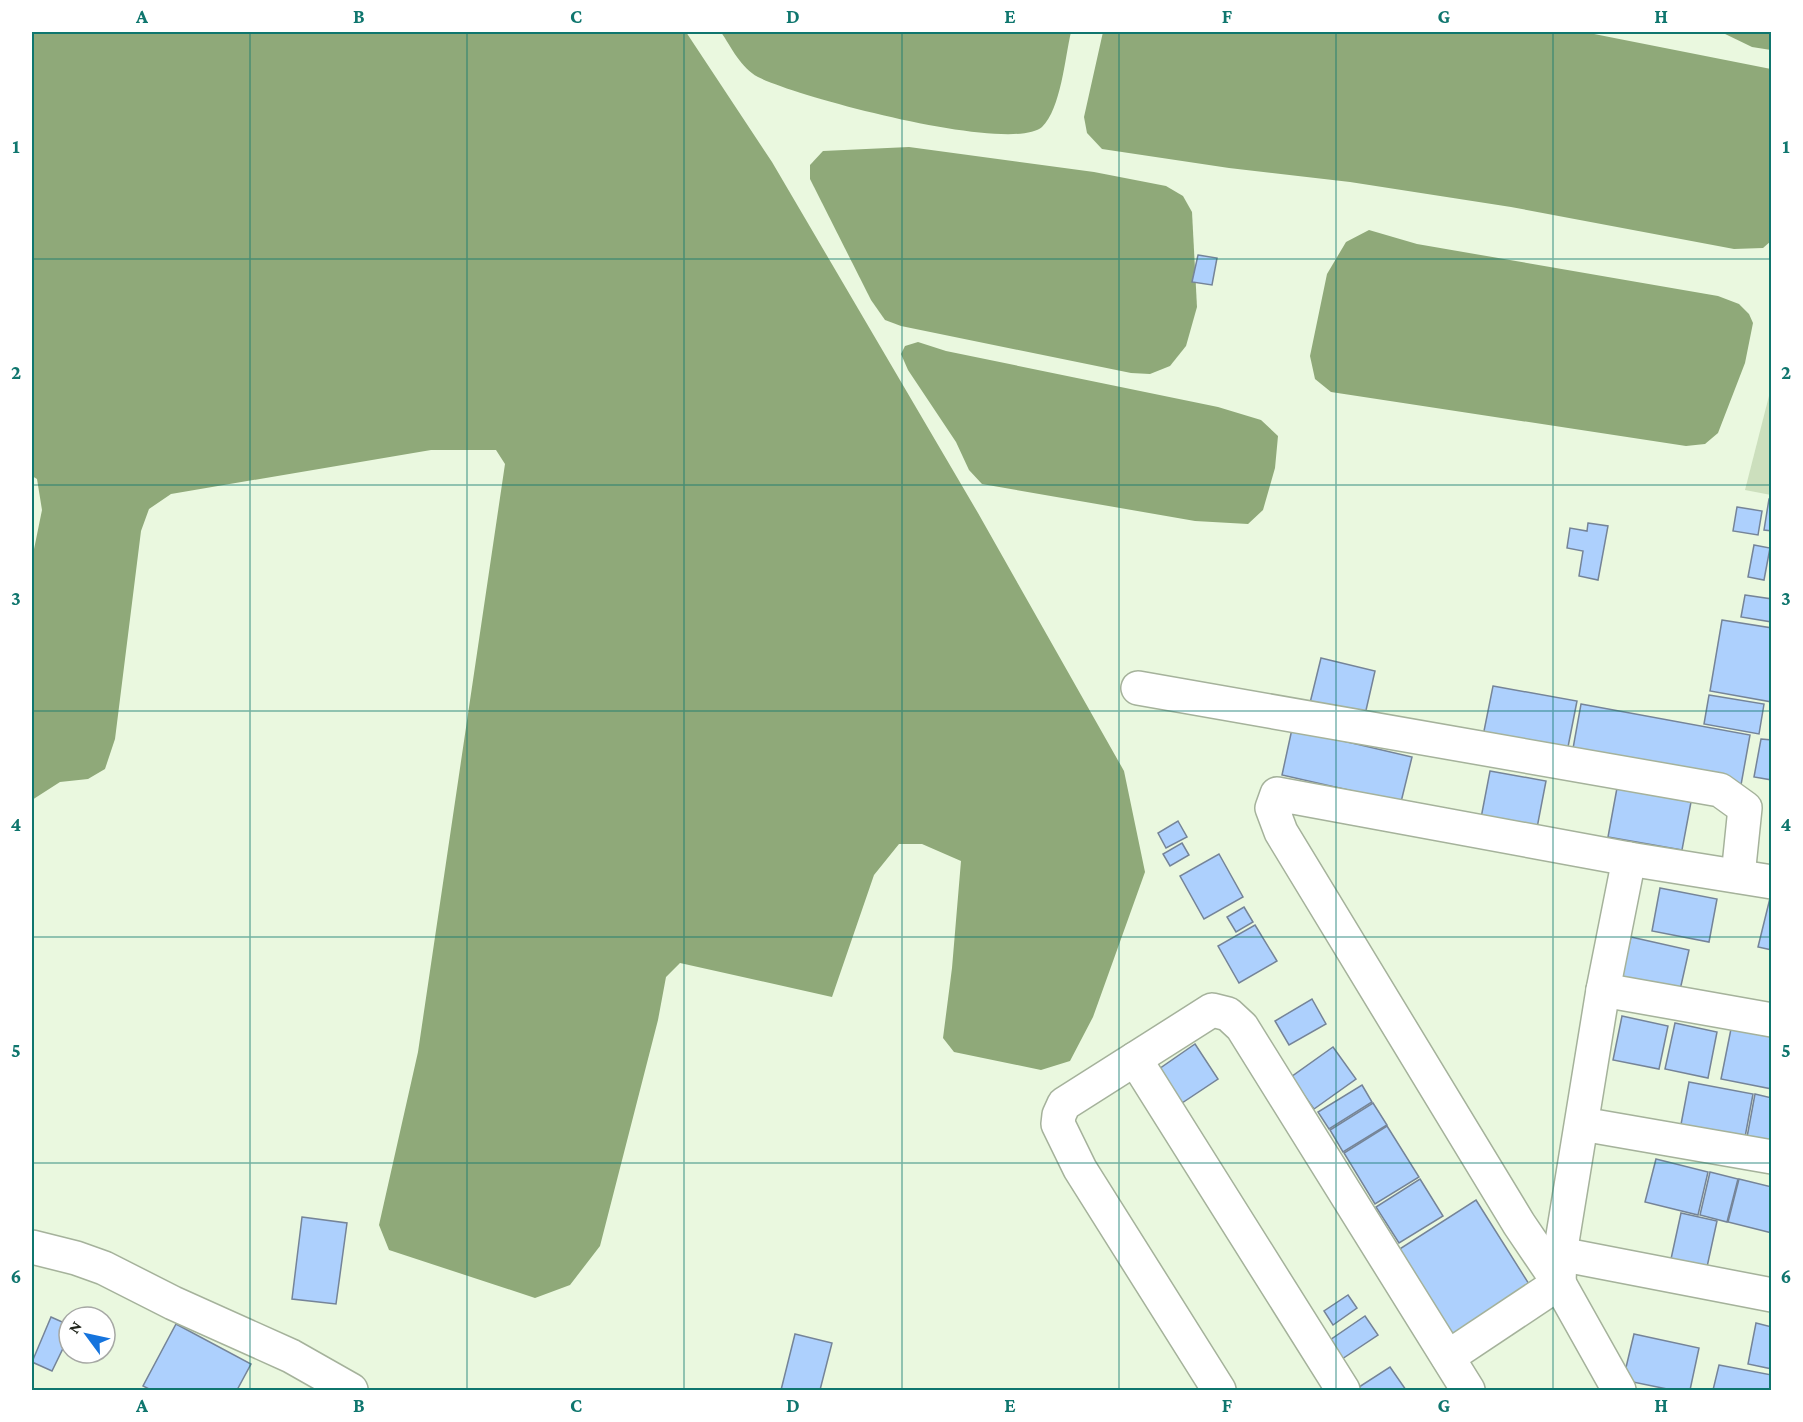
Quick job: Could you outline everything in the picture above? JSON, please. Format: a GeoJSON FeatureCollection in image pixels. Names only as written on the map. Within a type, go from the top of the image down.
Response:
{"type":"FeatureCollection","features":[{"type":"Feature","properties":{"kind":"street"},"geometry":{"type":"LineString","coordinates":[[1138,688],[1720,790],[1745,808],[1738,876]]}},
{"type":"Feature","properties":{"kind":"street"},"geometry":{"type":"LineString","coordinates":[[1619,1390],[1560,1268],[1520,1224],[1281,832],[1272,808],[1277,794],[1629,859],[1772,882]]}},
{"type":"Feature","properties":{"kind":"street"},"geometry":{"type":"LineString","coordinates":[[1448,1357],[1560,1268],[1603,990],[1629,859]]}},
{"type":"Feature","properties":{"kind":"street"},"geometry":{"type":"LineString","coordinates":[[1603,990],[1772,1020]]}},
{"type":"Feature","properties":{"kind":"street"},"geometry":{"type":"LineString","coordinates":[[1219,1390],[1080,1169],[1058,1124],[1064,1104],[1212,1010],[1228,1014],[1242,1027],[1468,1390]]}},
{"type":"Feature","properties":{"kind":"street"},"geometry":{"type":"LineString","coordinates":[[1135,1059],[1343,1390]]}},
{"type":"Feature","properties":{"kind":"street"},"geometry":{"type":"LineString","coordinates":[[1582,1124],[1772,1157]]}},
{"type":"Feature","properties":{"kind":"street"},"geometry":{"type":"LineString","coordinates":[[32,1247],[104,1268],[172,1303],[291,1356],[351,1390]]}},
{"type":"Feature","properties":{"kind":"street"},"geometry":{"type":"LineString","coordinates":[[1560,1268],[1772,1295]]}},
{"type":"Feature","properties":{"kind":"shaded area"},"geometry":{"type":"Polygon","coordinates":[[[32,32],[686,32],[772,162],[978,513],[1124,771],[1145,872],[1093,1017],[1070,1061],[1041,1070],[954,1052],[943,1038],[952,968],[961,861],[922,844],[899,844],[874,875],[832,997],[680,963],[666,977],[658,1020],[600,1246],[570,1285],[535,1298],[389,1250],[379,1225],[418,1052],[505,464],[496,450],[431,450],[171,494],[149,509],[141,531],[115,739],[105,769],[88,779],[60,782],[32,800],[32,559],[42,510],[37,479],[32,476],[32,32]]]}},
{"type":"Feature","properties":{"kind":"shaded area"},"geometry":{"type":"Polygon","coordinates":[[[721,32],[1071,32],[1058,96],[1054,108],[1042,127],[1022,133],[990,133],[903,120],[780,86],[758,77],[746,68],[721,32]]]}},
{"type":"Feature","properties":{"kind":"shaded area"},"geometry":{"type":"Polygon","coordinates":[[[1103,32],[1584,32],[1771,69],[1771,241],[1763,248],[1734,249],[1511,207],[1350,182],[1229,168],[1102,149],[1087,133],[1084,117],[1103,32]]]}},
{"type":"Feature","properties":{"kind":"shaded area"},"geometry":{"type":"Polygon","coordinates":[[[1721,32],[1771,32],[1771,50],[1752,47],[1721,32]]]}},
{"type":"Feature","properties":{"kind":"shaded area"},"geometry":{"type":"Polygon","coordinates":[[[909,147],[1094,172],[1166,186],[1183,196],[1192,212],[1197,307],[1186,346],[1170,366],[1150,374],[1131,373],[901,326],[885,320],[871,300],[810,179],[810,165],[823,151],[909,147]]]}},
{"type":"Feature","properties":{"kind":"shaded area"},"geometry":{"type":"Polygon","coordinates":[[[1369,230],[1417,244],[1718,296],[1739,304],[1749,314],[1753,323],[1745,363],[1718,433],[1705,444],[1686,446],[1331,392],[1315,379],[1310,356],[1327,274],[1346,242],[1369,230]]]}},
{"type":"Feature","properties":{"kind":"shaded area"},"geometry":{"type":"Polygon","coordinates":[[[918,342],[946,351],[1218,407],[1261,420],[1278,436],[1275,468],[1263,510],[1248,524],[1195,521],[982,484],[969,470],[956,442],[908,370],[901,354],[905,346],[918,342]]]}},
{"type":"Feature","properties":{"kind":"shaded area"},"geometry":{"type":"Polygon","coordinates":[[[1771,388],[1772,495],[1745,490],[1771,388]]]}},
{"type":"Feature","properties":{"kind":"building"},"geometry":{"type":"Polygon","coordinates":[[[1198,255],[1217,258],[1212,285],[1192,282],[1198,255]]]}},
{"type":"Feature","properties":{"kind":"building"},"geometry":{"type":"Polygon","coordinates":[[[1769,499],[1772,499],[1772,531],[1764,530],[1769,499]]]}},
{"type":"Feature","properties":{"kind":"building"},"geometry":{"type":"Polygon","coordinates":[[[1737,507],[1762,511],[1758,535],[1733,531],[1737,507]]]}},
{"type":"Feature","properties":{"kind":"building"},"geometry":{"type":"Polygon","coordinates":[[[1588,523],[1608,526],[1598,580],[1579,576],[1583,551],[1567,548],[1570,528],[1587,531],[1588,523]]]}},
{"type":"Feature","properties":{"kind":"building"},"geometry":{"type":"Polygon","coordinates":[[[1754,545],[1770,548],[1764,580],[1748,577],[1754,545]]]}},
{"type":"Feature","properties":{"kind":"building"},"geometry":{"type":"Polygon","coordinates":[[[1745,595],[1772,599],[1772,622],[1741,617],[1745,595]]]}},
{"type":"Feature","properties":{"kind":"building"},"geometry":{"type":"Polygon","coordinates":[[[1722,620],[1772,628],[1772,702],[1710,691],[1722,620]]]}},
{"type":"Feature","properties":{"kind":"building"},"geometry":{"type":"Polygon","coordinates":[[[1321,658],[1375,671],[1364,719],[1309,707],[1321,658]]]}},
{"type":"Feature","properties":{"kind":"building"},"geometry":{"type":"Polygon","coordinates":[[[1493,686],[1577,701],[1567,752],[1483,736],[1493,686]]]}},
{"type":"Feature","properties":{"kind":"building"},"geometry":{"type":"Polygon","coordinates":[[[1709,695],[1764,704],[1759,734],[1704,724],[1709,695]]]}},
{"type":"Feature","properties":{"kind":"building"},"geometry":{"type":"Polygon","coordinates":[[[1581,704],[1750,735],[1741,785],[1572,754],[1581,704]]]}},
{"type":"Feature","properties":{"kind":"building"},"geometry":{"type":"Polygon","coordinates":[[[1292,729],[1412,757],[1401,802],[1282,775],[1292,729]]]}},
{"type":"Feature","properties":{"kind":"building"},"geometry":{"type":"Polygon","coordinates":[[[1761,739],[1772,740],[1772,780],[1754,777],[1761,739]]]}},
{"type":"Feature","properties":{"kind":"building"},"geometry":{"type":"Polygon","coordinates":[[[1490,771],[1546,781],[1537,828],[1481,818],[1490,771]]]}},
{"type":"Feature","properties":{"kind":"building"},"geometry":{"type":"Polygon","coordinates":[[[1617,788],[1691,802],[1682,850],[1608,837],[1617,788]]]}},
{"type":"Feature","properties":{"kind":"building"},"geometry":{"type":"Polygon","coordinates":[[[1178,821],[1187,837],[1166,848],[1158,833],[1178,821]]]}},
{"type":"Feature","properties":{"kind":"building"},"geometry":{"type":"Polygon","coordinates":[[[1182,843],[1189,855],[1170,866],[1163,854],[1182,843]]]}},
{"type":"Feature","properties":{"kind":"building"},"geometry":{"type":"Polygon","coordinates":[[[1219,854],[1243,897],[1204,919],[1180,876],[1219,854]]]}},
{"type":"Feature","properties":{"kind":"building"},"geometry":{"type":"Polygon","coordinates":[[[1660,888],[1717,899],[1709,942],[1652,931],[1660,888]]]}},
{"type":"Feature","properties":{"kind":"building"},"geometry":{"type":"Polygon","coordinates":[[[1772,890],[1772,950],[1758,947],[1772,890]]]}},
{"type":"Feature","properties":{"kind":"building"},"geometry":{"type":"Polygon","coordinates":[[[1244,907],[1253,922],[1236,932],[1227,917],[1244,907]]]}},
{"type":"Feature","properties":{"kind":"building"},"geometry":{"type":"Polygon","coordinates":[[[1255,925],[1277,961],[1239,983],[1218,946],[1255,925]]]}},
{"type":"Feature","properties":{"kind":"building"},"geometry":{"type":"Polygon","coordinates":[[[1631,937],[1689,950],[1680,990],[1621,977],[1631,937]]]}},
{"type":"Feature","properties":{"kind":"building"},"geometry":{"type":"Polygon","coordinates":[[[1312,999],[1326,1024],[1289,1045],[1275,1021],[1312,999]]]}},
{"type":"Feature","properties":{"kind":"building"},"geometry":{"type":"Polygon","coordinates":[[[1622,1016],[1668,1026],[1659,1069],[1613,1060],[1622,1016]]]}},
{"type":"Feature","properties":{"kind":"building"},"geometry":{"type":"Polygon","coordinates":[[[1675,1023],[1717,1032],[1708,1078],[1665,1069],[1675,1023]]]}},
{"type":"Feature","properties":{"kind":"building"},"geometry":{"type":"Polygon","coordinates":[[[1731,1029],[1772,1037],[1772,1089],[1721,1079],[1731,1029]]]}},
{"type":"Feature","properties":{"kind":"building"},"geometry":{"type":"Polygon","coordinates":[[[1195,1044],[1218,1079],[1182,1103],[1159,1069],[1195,1044]]]}},
{"type":"Feature","properties":{"kind":"building"},"geometry":{"type":"Polygon","coordinates":[[[1333,1047],[1356,1079],[1314,1109],[1291,1077],[1333,1047]]]}},
{"type":"Feature","properties":{"kind":"building"},"geometry":{"type":"Polygon","coordinates":[[[1689,1082],[1753,1094],[1743,1148],[1679,1135],[1689,1082]]]}},
{"type":"Feature","properties":{"kind":"building"},"geometry":{"type":"Polygon","coordinates":[[[1362,1085],[1372,1102],[1329,1129],[1318,1112],[1362,1085]]]}},
{"type":"Feature","properties":{"kind":"building"},"geometry":{"type":"Polygon","coordinates":[[[1755,1094],[1772,1098],[1772,1153],[1745,1148],[1755,1094]]]}},
{"type":"Feature","properties":{"kind":"building"},"geometry":{"type":"Polygon","coordinates":[[[1373,1103],[1387,1125],[1343,1152],[1330,1130],[1373,1103]]]}},
{"type":"Feature","properties":{"kind":"building"},"geometry":{"type":"Polygon","coordinates":[[[1387,1126],[1419,1177],[1375,1204],[1344,1153],[1387,1126]]]}},
{"type":"Feature","properties":{"kind":"building"},"geometry":{"type":"Polygon","coordinates":[[[1656,1159],[1708,1172],[1698,1215],[1645,1202],[1656,1159]]]}},
{"type":"Feature","properties":{"kind":"building"},"geometry":{"type":"Polygon","coordinates":[[[1710,1172],[1738,1179],[1727,1222],[1700,1215],[1710,1172]]]}},
{"type":"Feature","properties":{"kind":"building"},"geometry":{"type":"Polygon","coordinates":[[[1420,1179],[1443,1216],[1399,1243],[1376,1207],[1420,1179]]]}},
{"type":"Feature","properties":{"kind":"building"},"geometry":{"type":"Polygon","coordinates":[[[1739,1179],[1772,1187],[1772,1233],[1728,1222],[1739,1179]]]}},
{"type":"Feature","properties":{"kind":"building"},"geometry":{"type":"Polygon","coordinates":[[[1476,1200],[1534,1292],[1453,1343],[1395,1252],[1476,1200]]]}},
{"type":"Feature","properties":{"kind":"building"},"geometry":{"type":"Polygon","coordinates":[[[1681,1213],[1717,1221],[1707,1267],[1671,1259],[1681,1213]]]}},
{"type":"Feature","properties":{"kind":"building"},"geometry":{"type":"Polygon","coordinates":[[[302,1217],[347,1223],[336,1304],[292,1299],[302,1217]]]}},
{"type":"Feature","properties":{"kind":"building"},"geometry":{"type":"Polygon","coordinates":[[[1348,1295],[1357,1308],[1333,1325],[1324,1311],[1348,1295]]]}},
{"type":"Feature","properties":{"kind":"building"},"geometry":{"type":"Polygon","coordinates":[[[1365,1316],[1378,1335],[1342,1359],[1330,1340],[1365,1316]]]}},
{"type":"Feature","properties":{"kind":"building"},"geometry":{"type":"Polygon","coordinates":[[[51,1317],[57,1320],[57,1361],[52,1371],[32,1362],[51,1317]]]}},
{"type":"Feature","properties":{"kind":"building"},"geometry":{"type":"Polygon","coordinates":[[[1756,1323],[1772,1327],[1772,1369],[1748,1364],[1756,1323]]]}},
{"type":"Feature","properties":{"kind":"building"},"geometry":{"type":"Polygon","coordinates":[[[176,1324],[251,1364],[237,1390],[151,1390],[143,1386],[176,1324]]]}},
{"type":"Feature","properties":{"kind":"building"},"geometry":{"type":"Polygon","coordinates":[[[795,1334],[832,1343],[820,1390],[781,1390],[795,1334]]]}},
{"type":"Feature","properties":{"kind":"building"},"geometry":{"type":"Polygon","coordinates":[[[1634,1334],[1699,1348],[1690,1390],[1672,1390],[1623,1380],[1634,1334]]]}},
{"type":"Feature","properties":{"kind":"building"},"geometry":{"type":"Polygon","coordinates":[[[1719,1365],[1772,1375],[1772,1390],[1713,1390],[1719,1365]]]}},
{"type":"Feature","properties":{"kind":"building"},"geometry":{"type":"Polygon","coordinates":[[[1390,1367],[1406,1390],[1361,1390],[1359,1387],[1390,1367]]]}}]}
